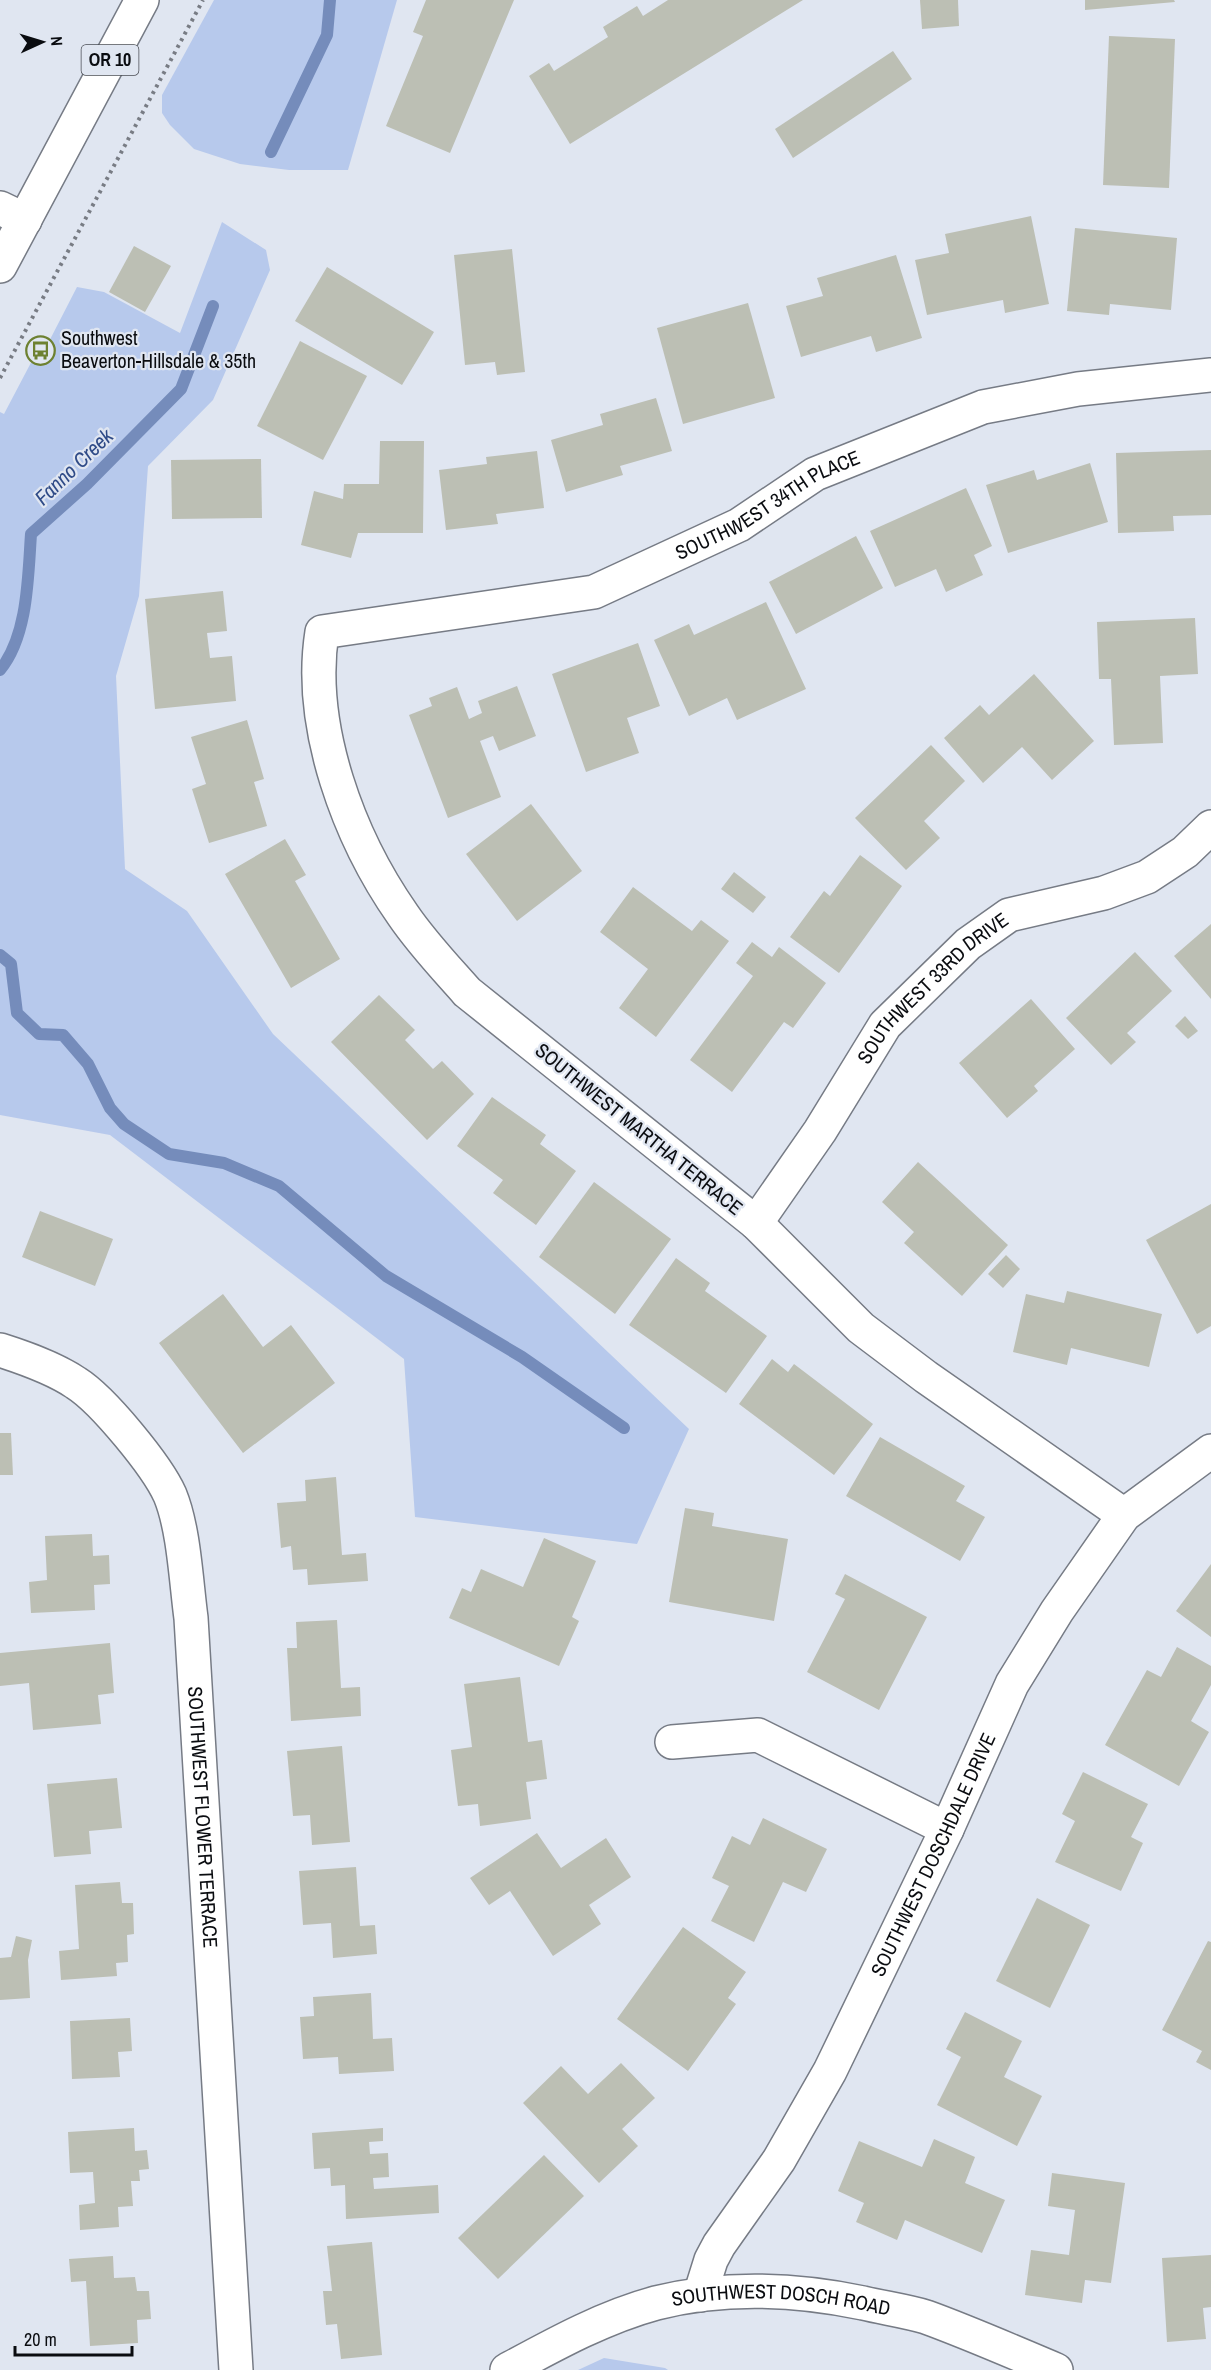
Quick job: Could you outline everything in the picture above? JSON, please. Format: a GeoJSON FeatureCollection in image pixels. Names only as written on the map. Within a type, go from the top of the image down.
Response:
{"type":"FeatureCollection","features":[{"type":"Feature","properties":{"kind":"street","name":"OR 10"},"geometry":{"type":"LineString","coordinates":[[0,266],[12,214],[142,0]]}},
{"type":"Feature","properties":{"kind":"street","name":"SOUTHWEST 34TH PLACE"},"geometry":{"type":"LineString","coordinates":[[322,632],[594,592],[739,525],[815,474],[983,407],[1078,389],[1211,375]]}},
{"type":"Feature","properties":{"kind":"street","name":"SOUTHWEST MARTHA TERRACE"},"geometry":{"type":"LineString","coordinates":[[322,632],[317,661],[323,726],[336,775],[353,824],[375,871],[402,915],[433,955],[468,992],[756,1222],[861,1328],[926,1377],[1124,1515]]}},
{"type":"Feature","properties":{"kind":"street","name":"SOUTHWEST 33RD DRIVE"},"geometry":{"type":"LineString","coordinates":[[756,1222],[820,1131],[885,1024],[968,944],[1009,915],[1104,893],[1147,877],[1185,852],[1211,827]]}},
{"type":"Feature","properties":{"kind":"street","name":"SOUTHWEST FLOWER TERRACE"},"geometry":{"type":"LineString","coordinates":[[0,1350],[23,1357],[77,1383],[114,1417],[170,1495],[178,1523],[191,1618],[236,2370]]}},
{"type":"Feature","properties":{"kind":"street","name":"SOUTHWEST DOSCHDALE DRIVE"},"geometry":{"type":"LineString","coordinates":[[700,2295],[711,2260],[719,2245],[779,2160],[831,2071],[947,1829],[1012,1684],[1057,1611],[1124,1515],[1211,1451]]}},
{"type":"Feature","properties":{"kind":"street"},"geometry":{"type":"LineString","coordinates":[[672,1742],[758,1735],[947,1829]]}},
{"type":"Feature","properties":{"kind":"street","name":"SOUTHWEST DOSCH ROAD"},"geometry":{"type":"LineString","coordinates":[[507,2370],[561,2341],[618,2316],[657,2303],[700,2295],[786,2291],[823,2294],[924,2317],[1056,2370]]}},
{"type":"Feature","properties":{"kind":"path"},"geometry":{"type":"LineString","coordinates":[[0,378],[203,0]]}},
{"type":"Feature","properties":{"kind":"shaded area"},"geometry":{"type":"Polygon","coordinates":[[[214,0],[397,0],[348,170],[289,170],[240,164],[194,149],[170,125],[162,113],[162,95],[214,0]]]}},
{"type":"Feature","properties":{"kind":"shaded area"},"geometry":{"type":"Polygon","coordinates":[[[222,222],[266,250],[270,270],[213,400],[148,466],[139,596],[116,676],[125,869],[187,911],[273,1034],[689,1429],[637,1544],[415,1517],[404,1359],[110,1135],[0,1115],[0,412],[4,414],[35,355],[41,357],[77,287],[104,292],[180,333],[222,222]]]}},
{"type":"Feature","properties":{"kind":"shaded area"},"geometry":{"type":"Polygon","coordinates":[[[604,2358],[665,2368],[668,2370],[578,2370],[604,2358]]]}},
{"type":"Feature","properties":{"kind":"building"},"geometry":{"type":"Polygon","coordinates":[[[426,0],[514,0],[450,153],[386,126],[423,36],[413,32],[426,0]]]}},
{"type":"Feature","properties":{"kind":"building"},"geometry":{"type":"Polygon","coordinates":[[[668,0],[803,0],[570,144],[529,76],[549,63],[554,71],[608,37],[603,27],[637,6],[643,16],[668,0]]]}},
{"type":"Feature","properties":{"kind":"building"},"geometry":{"type":"Polygon","coordinates":[[[920,0],[958,0],[959,26],[922,29],[920,0]]]}},
{"type":"Feature","properties":{"kind":"building"},"geometry":{"type":"Polygon","coordinates":[[[1085,0],[1174,0],[1175,2],[1085,10],[1085,0]]]}},
{"type":"Feature","properties":{"kind":"building"},"geometry":{"type":"Polygon","coordinates":[[[1109,36],[1175,39],[1169,188],[1103,185],[1109,36]]]}},
{"type":"Feature","properties":{"kind":"building"},"geometry":{"type":"Polygon","coordinates":[[[893,51],[912,79],[793,158],[775,129],[893,51]]]}},
{"type":"Feature","properties":{"kind":"building"},"geometry":{"type":"Polygon","coordinates":[[[1031,216],[1049,304],[1005,313],[1003,300],[927,315],[915,260],[949,253],[945,234],[1031,216]]]}},
{"type":"Feature","properties":{"kind":"building"},"geometry":{"type":"Polygon","coordinates":[[[1075,228],[1177,238],[1171,310],[1110,304],[1109,315],[1067,311],[1075,228]]]}},
{"type":"Feature","properties":{"kind":"building"},"geometry":{"type":"Polygon","coordinates":[[[134,246],[171,266],[145,312],[109,292],[134,246]]]}},
{"type":"Feature","properties":{"kind":"building"},"geometry":{"type":"Polygon","coordinates":[[[512,249],[525,372],[497,375],[495,362],[465,365],[454,255],[512,249]]]}},
{"type":"Feature","properties":{"kind":"building"},"geometry":{"type":"Polygon","coordinates":[[[896,255],[922,338],[876,352],[871,336],[801,357],[786,306],[823,296],[817,278],[896,255]]]}},
{"type":"Feature","properties":{"kind":"building"},"geometry":{"type":"Polygon","coordinates":[[[327,267],[434,332],[402,385],[295,321],[327,267]]]}},
{"type":"Feature","properties":{"kind":"building"},"geometry":{"type":"Polygon","coordinates":[[[748,303],[775,398],[683,424],[657,328],[748,303]]]}},
{"type":"Feature","properties":{"kind":"building"},"geometry":{"type":"Polygon","coordinates":[[[300,341],[367,376],[323,460],[257,426],[300,341]]]}},
{"type":"Feature","properties":{"kind":"building"},"geometry":{"type":"Polygon","coordinates":[[[656,398],[672,451],[620,466],[623,475],[566,492],[551,440],[603,425],[600,414],[656,398]]]}},
{"type":"Feature","properties":{"kind":"building"},"geometry":{"type":"Polygon","coordinates":[[[380,441],[424,441],[423,533],[358,533],[351,558],[301,545],[314,491],[343,499],[344,484],[379,484],[380,441]]]}},
{"type":"Feature","properties":{"kind":"building"},"geometry":{"type":"Polygon","coordinates":[[[1211,450],[1211,515],[1173,516],[1174,531],[1118,533],[1116,453],[1211,450]]]}},
{"type":"Feature","properties":{"kind":"building"},"geometry":{"type":"Polygon","coordinates":[[[537,451],[544,508],[496,514],[498,524],[446,530],[439,470],[487,464],[486,457],[537,451]]]}},
{"type":"Feature","properties":{"kind":"building"},"geometry":{"type":"Polygon","coordinates":[[[261,459],[262,518],[172,519],[171,460],[261,459]]]}},
{"type":"Feature","properties":{"kind":"building"},"geometry":{"type":"Polygon","coordinates":[[[1090,463],[1108,522],[1008,553],[986,485],[1034,470],[1037,480],[1090,463]]]}},
{"type":"Feature","properties":{"kind":"building"},"geometry":{"type":"Polygon","coordinates":[[[966,488],[992,546],[974,555],[983,575],[946,592],[936,569],[895,587],[870,531],[966,488]]]}},
{"type":"Feature","properties":{"kind":"building"},"geometry":{"type":"Polygon","coordinates":[[[856,536],[883,588],[796,634],[769,582],[856,536]]]}},
{"type":"Feature","properties":{"kind":"building"},"geometry":{"type":"Polygon","coordinates":[[[223,591],[227,631],[207,633],[210,658],[232,656],[236,701],[155,709],[145,599],[223,591]]]}},
{"type":"Feature","properties":{"kind":"building"},"geometry":{"type":"Polygon","coordinates":[[[766,602],[806,689],[737,720],[727,698],[689,716],[654,640],[689,624],[694,635],[766,602]]]}},
{"type":"Feature","properties":{"kind":"building"},"geometry":{"type":"Polygon","coordinates":[[[1195,618],[1198,674],[1160,676],[1163,743],[1114,745],[1111,679],[1099,679],[1097,622],[1195,618]]]}},
{"type":"Feature","properties":{"kind":"building"},"geometry":{"type":"Polygon","coordinates":[[[638,643],[660,706],[627,718],[639,753],[586,772],[552,674],[638,643]]]}},
{"type":"Feature","properties":{"kind":"building"},"geometry":{"type":"Polygon","coordinates":[[[1034,674],[1094,741],[1052,780],[1022,747],[983,783],[944,738],[980,705],[989,715],[1034,674]]]}},
{"type":"Feature","properties":{"kind":"building"},"geometry":{"type":"Polygon","coordinates":[[[517,686],[536,736],[499,751],[493,736],[480,741],[501,797],[448,818],[409,715],[432,706],[429,698],[457,687],[469,719],[482,713],[478,701],[517,686]]]}},
{"type":"Feature","properties":{"kind":"building"},"geometry":{"type":"Polygon","coordinates":[[[247,720],[264,779],[254,782],[267,826],[209,843],[192,789],[206,784],[191,737],[247,720]]]}},
{"type":"Feature","properties":{"kind":"building"},"geometry":{"type":"Polygon","coordinates":[[[931,745],[965,781],[924,821],[940,838],[906,870],[855,818],[931,745]]]}},
{"type":"Feature","properties":{"kind":"building"},"geometry":{"type":"Polygon","coordinates":[[[531,804],[582,871],[517,921],[466,854],[531,804]]]}},
{"type":"Feature","properties":{"kind":"building"},"geometry":{"type":"Polygon","coordinates":[[[285,839],[306,875],[295,881],[340,959],[291,988],[225,874],[285,839]]]}},
{"type":"Feature","properties":{"kind":"building"},"geometry":{"type":"Polygon","coordinates":[[[860,855],[902,886],[839,973],[790,937],[824,891],[830,896],[860,855]]]}},
{"type":"Feature","properties":{"kind":"building"},"geometry":{"type":"Polygon","coordinates":[[[734,872],[766,897],[753,913],[721,889],[734,872]]]}},
{"type":"Feature","properties":{"kind":"building"},"geometry":{"type":"Polygon","coordinates":[[[633,887],[692,931],[701,920],[729,941],[656,1037],[619,1008],[648,969],[600,932],[633,887]]]}},
{"type":"Feature","properties":{"kind":"building"},"geometry":{"type":"Polygon","coordinates":[[[1211,924],[1211,999],[1174,956],[1211,924]]]}},
{"type":"Feature","properties":{"kind":"building"},"geometry":{"type":"Polygon","coordinates":[[[752,942],[772,957],[779,947],[826,983],[793,1028],[784,1022],[732,1092],[690,1060],[753,976],[736,963],[752,942]]]}},
{"type":"Feature","properties":{"kind":"building"},"geometry":{"type":"Polygon","coordinates":[[[1135,952],[1172,991],[1127,1033],[1136,1042],[1111,1065],[1066,1018],[1135,952]]]}},
{"type":"Feature","properties":{"kind":"building"},"geometry":{"type":"Polygon","coordinates":[[[379,995],[415,1030],[405,1040],[433,1069],[442,1061],[474,1094],[427,1140],[331,1042],[379,995]]]}},
{"type":"Feature","properties":{"kind":"building"},"geometry":{"type":"Polygon","coordinates":[[[1031,999],[1075,1049],[1034,1086],[1038,1091],[1007,1118],[959,1063],[1031,999]]]}},
{"type":"Feature","properties":{"kind":"building"},"geometry":{"type":"Polygon","coordinates":[[[1185,1016],[1198,1031],[1188,1039],[1175,1026],[1185,1016]]]}},
{"type":"Feature","properties":{"kind":"building"},"geometry":{"type":"Polygon","coordinates":[[[492,1097],[546,1135],[540,1144],[576,1171],[536,1225],[493,1193],[503,1180],[457,1146],[492,1097]]]}},
{"type":"Feature","properties":{"kind":"building"},"geometry":{"type":"Polygon","coordinates":[[[918,1162],[1008,1245],[962,1296],[904,1243],[914,1232],[882,1202],[918,1162]]]}},
{"type":"Feature","properties":{"kind":"building"},"geometry":{"type":"Polygon","coordinates":[[[594,1182],[671,1239],[615,1314],[539,1257],[594,1182]]]}},
{"type":"Feature","properties":{"kind":"building"},"geometry":{"type":"Polygon","coordinates":[[[1211,1204],[1211,1326],[1197,1334],[1146,1240],[1211,1204]]]}},
{"type":"Feature","properties":{"kind":"building"},"geometry":{"type":"Polygon","coordinates":[[[40,1211],[113,1239],[95,1286],[22,1257],[40,1211]]]}},
{"type":"Feature","properties":{"kind":"building"},"geometry":{"type":"Polygon","coordinates":[[[1006,1255],[1020,1269],[1003,1288],[988,1274],[1006,1255]]]}},
{"type":"Feature","properties":{"kind":"building"},"geometry":{"type":"Polygon","coordinates":[[[676,1258],[710,1283],[705,1291],[767,1336],[726,1393],[629,1325],[676,1258]]]}},
{"type":"Feature","properties":{"kind":"building"},"geometry":{"type":"Polygon","coordinates":[[[1067,1291],[1162,1314],[1149,1367],[1071,1348],[1067,1365],[1013,1352],[1026,1294],[1064,1303],[1067,1291]]]}},
{"type":"Feature","properties":{"kind":"building"},"geometry":{"type":"Polygon","coordinates":[[[223,1294],[263,1347],[291,1325],[335,1383],[243,1453],[159,1343],[223,1294]]]}},
{"type":"Feature","properties":{"kind":"building"},"geometry":{"type":"Polygon","coordinates":[[[772,1359],[788,1372],[794,1364],[873,1424],[834,1475],[739,1404],[772,1359]]]}},
{"type":"Feature","properties":{"kind":"building"},"geometry":{"type":"Polygon","coordinates":[[[0,1433],[11,1433],[13,1475],[0,1475],[0,1433]]]}},
{"type":"Feature","properties":{"kind":"building"},"geometry":{"type":"Polygon","coordinates":[[[880,1437],[965,1486],[956,1501],[985,1517],[960,1561],[846,1496],[880,1437]]]}},
{"type":"Feature","properties":{"kind":"building"},"geometry":{"type":"Polygon","coordinates":[[[336,1477],[342,1555],[366,1553],[368,1581],[308,1585],[307,1569],[293,1570],[291,1546],[281,1548],[277,1503],[306,1501],[305,1480],[336,1477]]]}},
{"type":"Feature","properties":{"kind":"building"},"geometry":{"type":"Polygon","coordinates":[[[685,1508],[714,1513],[712,1526],[788,1539],[774,1621],[669,1602],[685,1508]]]}},
{"type":"Feature","properties":{"kind":"building"},"geometry":{"type":"Polygon","coordinates":[[[92,1534],[93,1556],[109,1555],[110,1584],[94,1585],[95,1610],[31,1613],[29,1582],[47,1580],[45,1536],[92,1534]]]}},
{"type":"Feature","properties":{"kind":"building"},"geometry":{"type":"Polygon","coordinates":[[[544,1538],[596,1561],[572,1617],[579,1621],[559,1666],[449,1618],[462,1588],[471,1592],[481,1569],[523,1587],[544,1538]]]}},
{"type":"Feature","properties":{"kind":"building"},"geometry":{"type":"Polygon","coordinates":[[[1211,1564],[1211,1637],[1176,1611],[1211,1564]]]}},
{"type":"Feature","properties":{"kind":"building"},"geometry":{"type":"Polygon","coordinates":[[[845,1574],[927,1617],[879,1710],[807,1672],[845,1599],[835,1594],[845,1574]]]}},
{"type":"Feature","properties":{"kind":"building"},"geometry":{"type":"Polygon","coordinates":[[[337,1620],[341,1688],[360,1687],[361,1716],[291,1721],[287,1648],[297,1648],[296,1622],[337,1620]]]}},
{"type":"Feature","properties":{"kind":"building"},"geometry":{"type":"Polygon","coordinates":[[[110,1643],[114,1693],[98,1695],[101,1724],[33,1730],[29,1683],[0,1686],[0,1653],[110,1643]]]}},
{"type":"Feature","properties":{"kind":"building"},"geometry":{"type":"Polygon","coordinates":[[[1177,1647],[1211,1666],[1211,1685],[1191,1721],[1209,1732],[1179,1786],[1105,1745],[1147,1670],[1161,1677],[1177,1647]]]}},
{"type":"Feature","properties":{"kind":"building"},"geometry":{"type":"Polygon","coordinates":[[[520,1677],[528,1742],[542,1740],[547,1779],[526,1782],[531,1819],[480,1826],[478,1804],[458,1806],[451,1750],[472,1747],[464,1684],[520,1677]]]}},
{"type":"Feature","properties":{"kind":"building"},"geometry":{"type":"Polygon","coordinates":[[[342,1746],[350,1842],[312,1845],[310,1815],[293,1816],[287,1751],[342,1746]]]}},
{"type":"Feature","properties":{"kind":"building"},"geometry":{"type":"Polygon","coordinates":[[[1083,1772],[1148,1804],[1131,1837],[1143,1843],[1121,1891],[1055,1862],[1075,1821],[1062,1814],[1083,1772]]]}},
{"type":"Feature","properties":{"kind":"building"},"geometry":{"type":"Polygon","coordinates":[[[117,1778],[122,1828],[89,1831],[91,1854],[54,1857],[47,1784],[117,1778]]]}},
{"type":"Feature","properties":{"kind":"building"},"geometry":{"type":"Polygon","coordinates":[[[763,1818],[827,1849],[806,1892],[783,1882],[754,1942],[711,1921],[729,1886],[712,1878],[732,1836],[750,1845],[763,1818]]]}},
{"type":"Feature","properties":{"kind":"building"},"geometry":{"type":"Polygon","coordinates":[[[537,1833],[561,1868],[606,1838],[631,1877],[589,1905],[601,1924],[553,1956],[510,1891],[489,1905],[470,1878],[537,1833]]]}},
{"type":"Feature","properties":{"kind":"building"},"geometry":{"type":"Polygon","coordinates":[[[356,1867],[360,1926],[375,1925],[377,1954],[333,1958],[331,1923],[303,1925],[299,1871],[356,1867]]]}},
{"type":"Feature","properties":{"kind":"building"},"geometry":{"type":"Polygon","coordinates":[[[120,1882],[122,1903],[133,1903],[134,1934],[127,1935],[128,1962],[116,1963],[117,1976],[61,1980],[59,1951],[79,1949],[75,1885],[120,1882]]]}},
{"type":"Feature","properties":{"kind":"building"},"geometry":{"type":"Polygon","coordinates":[[[1037,1898],[1090,1925],[1050,2008],[996,1981],[1037,1898]]]}},
{"type":"Feature","properties":{"kind":"building"},"geometry":{"type":"Polygon","coordinates":[[[683,1927],[746,1972],[728,1998],[736,2004],[688,2071],[617,2019],[683,1927]]]}},
{"type":"Feature","properties":{"kind":"building"},"geometry":{"type":"Polygon","coordinates":[[[16,1936],[32,1940],[28,1960],[30,1998],[0,2000],[0,1958],[11,1957],[16,1936]]]}},
{"type":"Feature","properties":{"kind":"building"},"geometry":{"type":"Polygon","coordinates":[[[1208,1941],[1211,1942],[1211,2070],[1196,2062],[1202,2051],[1162,2030],[1208,1941]]]}},
{"type":"Feature","properties":{"kind":"building"},"geometry":{"type":"Polygon","coordinates":[[[371,1993],[373,2039],[392,2038],[394,2071],[339,2074],[338,2057],[303,2059],[300,2017],[314,2016],[313,1997],[371,1993]]]}},
{"type":"Feature","properties":{"kind":"building"},"geometry":{"type":"Polygon","coordinates":[[[965,2012],[1022,2041],[1004,2077],[1042,2096],[1017,2146],[937,2105],[961,2057],[946,2049],[965,2012]]]}},
{"type":"Feature","properties":{"kind":"building"},"geometry":{"type":"Polygon","coordinates":[[[130,2018],[132,2051],[118,2052],[120,2077],[72,2079],[70,2021],[130,2018]]]}},
{"type":"Feature","properties":{"kind":"building"},"geometry":{"type":"Polygon","coordinates":[[[621,2063],[655,2098],[622,2129],[638,2146],[599,2183],[523,2103],[561,2066],[588,2094],[621,2063]]]}},
{"type":"Feature","properties":{"kind":"building"},"geometry":{"type":"Polygon","coordinates":[[[134,2128],[135,2151],[147,2150],[149,2169],[139,2170],[140,2181],[131,2181],[133,2206],[118,2207],[119,2227],[80,2230],[79,2205],[95,2203],[93,2172],[70,2173],[68,2132],[134,2128]]]}},
{"type":"Feature","properties":{"kind":"building"},"geometry":{"type":"Polygon","coordinates":[[[383,2128],[383,2141],[369,2142],[370,2154],[388,2153],[389,2177],[373,2178],[374,2189],[438,2185],[439,2213],[346,2219],[345,2185],[331,2186],[330,2168],[314,2169],[312,2133],[383,2128]]]}},
{"type":"Feature","properties":{"kind":"building"},"geometry":{"type":"Polygon","coordinates":[[[934,2139],[975,2157],[965,2183],[1005,2200],[982,2253],[905,2220],[897,2240],[856,2222],[864,2203],[838,2191],[859,2141],[922,2167],[934,2139]]]}},
{"type":"Feature","properties":{"kind":"building"},"geometry":{"type":"Polygon","coordinates":[[[544,2155],[584,2196],[498,2279],[458,2238],[544,2155]]]}},
{"type":"Feature","properties":{"kind":"building"},"geometry":{"type":"Polygon","coordinates":[[[1052,2173],[1125,2183],[1111,2283],[1085,2280],[1082,2303],[1025,2295],[1031,2250],[1069,2255],[1075,2210],[1048,2206],[1052,2173]]]}},
{"type":"Feature","properties":{"kind":"building"},"geometry":{"type":"Polygon","coordinates":[[[372,2242],[382,2355],[341,2359],[337,2324],[326,2325],[323,2291],[332,2291],[327,2246],[372,2242]]]}},
{"type":"Feature","properties":{"kind":"building"},"geometry":{"type":"Polygon","coordinates":[[[1211,2255],[1211,2307],[1203,2308],[1206,2339],[1167,2342],[1162,2258],[1211,2255]]]}},
{"type":"Feature","properties":{"kind":"building"},"geometry":{"type":"Polygon","coordinates":[[[113,2256],[114,2278],[135,2277],[137,2291],[149,2291],[151,2319],[137,2320],[138,2343],[90,2346],[86,2281],[71,2282],[69,2259],[113,2256]]]}},
{"type":"Feature","properties":{"kind":"waterway","name":"Fanno Creek"},"geometry":{"type":"LineString","coordinates":[[271,152],[327,35],[330,0]]}},
{"type":"Feature","properties":{"kind":"waterway","name":"Fanno Creek"},"geometry":{"type":"LineString","coordinates":[[0,670],[9,656],[21,623],[25,605],[31,534],[87,484],[181,389],[213,306]]}},
{"type":"Feature","properties":{"kind":"waterway"},"geometry":{"type":"LineString","coordinates":[[0,955],[11,964],[17,1013],[39,1034],[63,1035],[88,1064],[110,1108],[124,1124],[169,1154],[224,1163],[279,1186],[386,1276],[522,1357],[624,1428]]}},
{"type":"Feature","properties":{"kind":"place","name":"Southwest Beaverton-Hillsdale & 35th"},"geometry":{"type":"Point","coordinates":[40,350]}}]}
